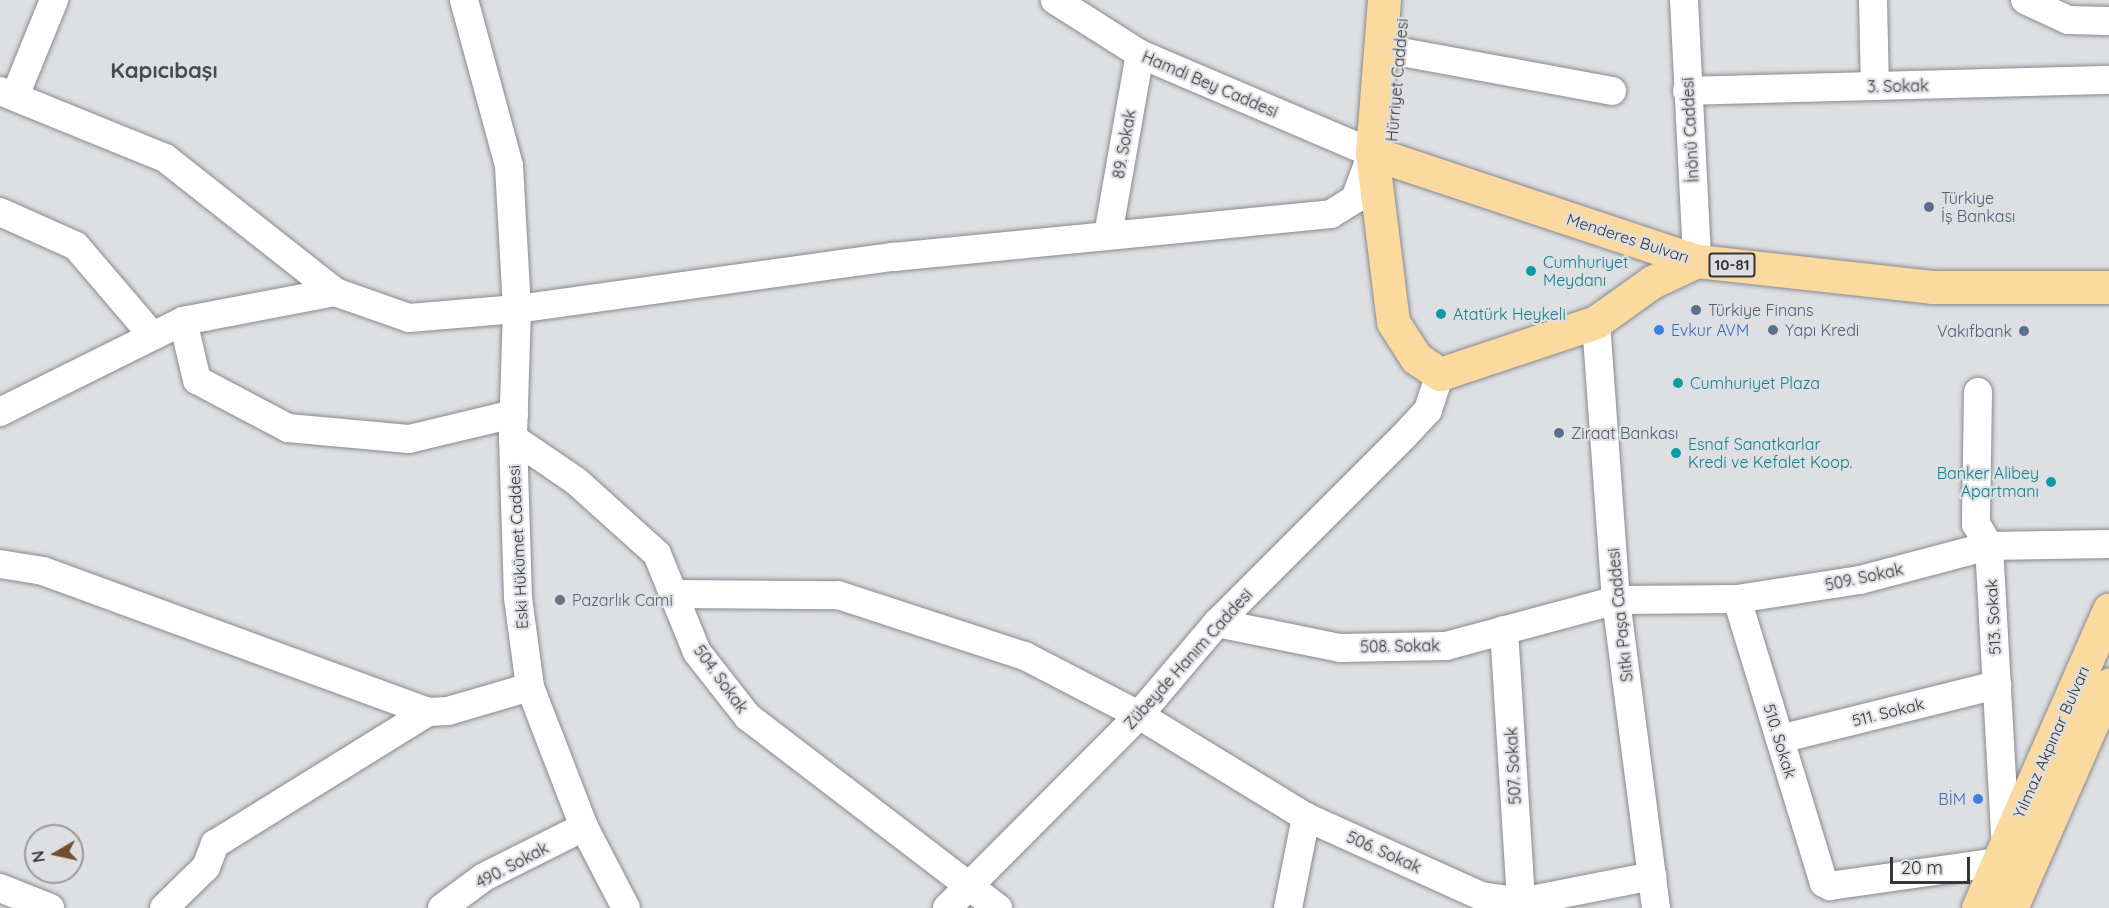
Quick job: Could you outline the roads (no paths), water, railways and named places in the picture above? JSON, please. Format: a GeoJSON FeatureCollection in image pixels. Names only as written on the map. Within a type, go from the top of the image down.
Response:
{"type":"FeatureCollection","features":[{"type":"Feature","properties":{"kind":"main road","name":"Hürriyet Caddesi"},"geometry":{"type":"LineString","coordinates":[[1384,0],[1390,49]]}},
{"type":"Feature","properties":{"kind":"main road","name":"Hürriyet Caddesi"},"geometry":{"type":"LineString","coordinates":[[1404,0],[1390,49],[1381,157],[1393,322],[1416,358],[1440,374]]}},
{"type":"Feature","properties":{"kind":"main road","name":"Menderes Bulvarı"},"geometry":{"type":"LineString","coordinates":[[1381,157],[1697,261],[1932,287],[2109,287]]}},
{"type":"Feature","properties":{"kind":"main road"},"geometry":{"type":"LineString","coordinates":[[1440,374],[1596,322],[1652,282],[1697,261]]}},
{"type":"Feature","properties":{"kind":"main road","name":"Yılmaz Akpınar Bulvarı"},"geometry":{"type":"LineString","coordinates":[[1978,908],[2109,610]]}},
{"type":"Feature","properties":{"kind":"main road","name":"Yılmaz Akpınar Bulvarı"},"geometry":{"type":"LineString","coordinates":[[2012,908],[2109,685]]}},
{"type":"Feature","properties":{"kind":"street"},"geometry":{"type":"LineString","coordinates":[[54,0],[8,94],[165,158],[334,292],[409,318],[517,309],[894,257],[1331,214],[1354,200],[1381,157]]}},
{"type":"Feature","properties":{"kind":"street","name":"Eski Hükümet Caddesi"},"geometry":{"type":"LineString","coordinates":[[464,0],[510,166],[517,309],[514,426],[518,598],[530,687],[584,827],[626,908]]}},
{"type":"Feature","properties":{"kind":"street","name":"İnönü Caddesi"},"geometry":{"type":"LineString","coordinates":[[1684,0],[1697,261]]}},
{"type":"Feature","properties":{"kind":"street"},"geometry":{"type":"LineString","coordinates":[[1873,0],[1875,86]]}},
{"type":"Feature","properties":{"kind":"street"},"geometry":{"type":"LineString","coordinates":[[2025,0],[2068,20],[2109,21]]}},
{"type":"Feature","properties":{"kind":"street","name":"Hamdi Bey Caddesi"},"geometry":{"type":"LineString","coordinates":[[1068,3],[1140,54],[1381,157]]}},
{"type":"Feature","properties":{"kind":"street"},"geometry":{"type":"LineString","coordinates":[[1390,49],[1612,91]]}},
{"type":"Feature","properties":{"kind":"street","name":"89. Sokak"},"geometry":{"type":"LineString","coordinates":[[1108,235],[1140,54]]}},
{"type":"Feature","properties":{"kind":"street","name":"3. Sokak"},"geometry":{"type":"LineString","coordinates":[[1687,91],[2109,80]]}},
{"type":"Feature","properties":{"kind":"street"},"geometry":{"type":"LineString","coordinates":[[0,212],[76,246],[153,336]]}},
{"type":"Feature","properties":{"kind":"street"},"geometry":{"type":"LineString","coordinates":[[0,412],[183,321],[334,292]]}},
{"type":"Feature","properties":{"kind":"street"},"geometry":{"type":"LineString","coordinates":[[183,321],[197,380],[288,428],[409,439],[514,426]]}},
{"type":"Feature","properties":{"kind":"street","name":"Sıtkı Paşa Caddesi"},"geometry":{"type":"LineString","coordinates":[[1596,322],[1616,600],[1656,908]]}},
{"type":"Feature","properties":{"kind":"street","name":"Zübeyde Hanım Caddesi"},"geometry":{"type":"LineString","coordinates":[[947,908],[1140,715],[1217,623],[1428,410],[1440,374]]}},
{"type":"Feature","properties":{"kind":"street","name":"513. Sokak"},"geometry":{"type":"LineString","coordinates":[[1978,392],[1976,524],[1989,546],[1997,685],[2002,854]]}},
{"type":"Feature","properties":{"kind":"street","name":"504. Sokak"},"geometry":{"type":"LineString","coordinates":[[514,426],[657,554],[697,652],[748,717],[998,908]]}},
{"type":"Feature","properties":{"kind":"street","name":"509. Sokak"},"geometry":{"type":"LineString","coordinates":[[1616,600],[1737,599],[1860,580],[1989,546],[2109,544]]}},
{"type":"Feature","properties":{"kind":"street"},"geometry":{"type":"LineString","coordinates":[[0,564],[43,571],[428,712],[448,711],[530,687]]}},
{"type":"Feature","properties":{"kind":"street","name":"506. Sokak"},"geometry":{"type":"LineString","coordinates":[[675,594],[838,595],[1025,656],[1140,715],[1306,817],[1481,896],[1521,902],[1652,876]]}},
{"type":"Feature","properties":{"kind":"street","name":"510. Sokak"},"geometry":{"type":"LineString","coordinates":[[1737,599],[1824,883],[1830,886],[2002,854]]}},
{"type":"Feature","properties":{"kind":"street","name":"508. Sokak"},"geometry":{"type":"LineString","coordinates":[[1217,623],[1340,648],[1446,646],[1616,600]]}},
{"type":"Feature","properties":{"kind":"street","name":"507. Sokak"},"geometry":{"type":"LineString","coordinates":[[1504,630],[1521,902]]}},
{"type":"Feature","properties":{"kind":"street","name":"511. Sokak"},"geometry":{"type":"LineString","coordinates":[[1780,739],[1997,685]]}},
{"type":"Feature","properties":{"kind":"street"},"geometry":{"type":"LineString","coordinates":[[164,908],[206,867],[215,844],[428,712]]}},
{"type":"Feature","properties":{"kind":"street"},"geometry":{"type":"LineString","coordinates":[[1288,908],[1306,817]]}},
{"type":"Feature","properties":{"kind":"street","name":"490. Sokak"},"geometry":{"type":"LineString","coordinates":[[442,908],[484,877],[584,827]]}},
{"type":"Feature","properties":{"kind":"street"},"geometry":{"type":"LineString","coordinates":[[0,888],[50,908]]}},
{"type":"Feature","properties":{"kind":"place","name":"Türkiye İş Bankası"},"geometry":{"type":"Point","coordinates":[1929,207]}},
{"type":"Feature","properties":{"kind":"place","name":"Cumhuriyet Meydanı"},"geometry":{"type":"Point","coordinates":[1531,271]}},
{"type":"Feature","properties":{"kind":"place","name":"Türkiye Finans"},"geometry":{"type":"Point","coordinates":[1696,310]}},
{"type":"Feature","properties":{"kind":"place","name":"Atatürk Heykeli"},"geometry":{"type":"Point","coordinates":[1441,314]}},
{"type":"Feature","properties":{"kind":"place","name":"Evkur AVM"},"geometry":{"type":"Point","coordinates":[1659,330]}},
{"type":"Feature","properties":{"kind":"place","name":"Yapı Kredi"},"geometry":{"type":"Point","coordinates":[1773,330]}},
{"type":"Feature","properties":{"kind":"place","name":"Vakıfbank"},"geometry":{"type":"Point","coordinates":[2024,331]}},
{"type":"Feature","properties":{"kind":"place","name":"Cumhuriyet Plaza"},"geometry":{"type":"Point","coordinates":[1678,383]}},
{"type":"Feature","properties":{"kind":"place","name":"Ziraat Bankası"},"geometry":{"type":"Point","coordinates":[1559,433]}},
{"type":"Feature","properties":{"kind":"place","name":"Esnaf Sanatkarlar Kredi ve Kefalet Koop."},"geometry":{"type":"Point","coordinates":[1676,453]}},
{"type":"Feature","properties":{"kind":"place","name":"Banker Alibey Apartmanı"},"geometry":{"type":"Point","coordinates":[2051,482]}},
{"type":"Feature","properties":{"kind":"place","name":"Pazarlık Cami"},"geometry":{"type":"Point","coordinates":[560,600]}},
{"type":"Feature","properties":{"kind":"place","name":"BİM"},"geometry":{"type":"Point","coordinates":[1978,799]}},
{"type":"Feature","properties":{"kind":"district","name":"Kapıcıbaşı"},"geometry":{"type":"Point","coordinates":[164,71]}}]}
